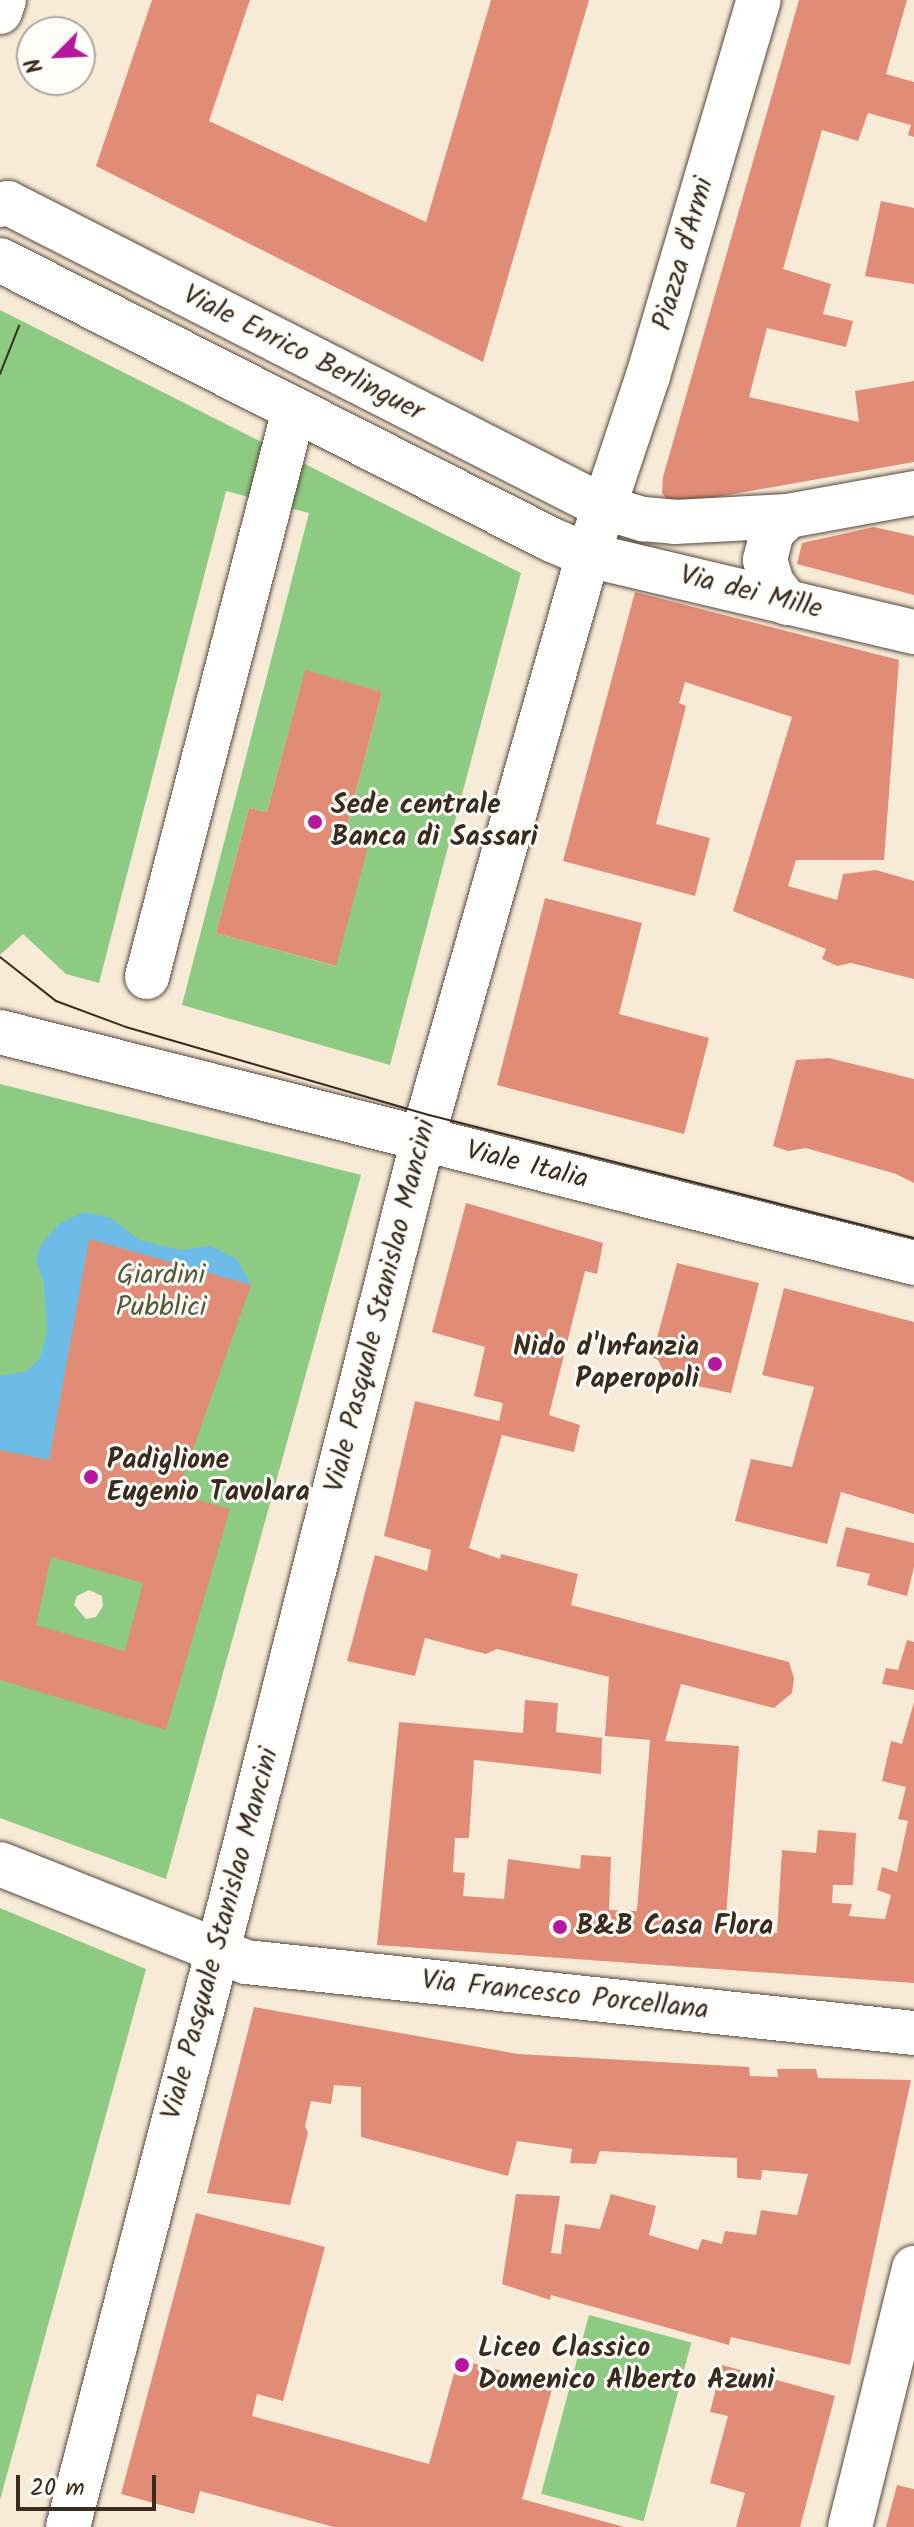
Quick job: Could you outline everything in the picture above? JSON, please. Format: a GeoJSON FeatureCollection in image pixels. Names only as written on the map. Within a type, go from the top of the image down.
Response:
{"type":"FeatureCollection","features":[{"type":"Feature","properties":{"kind":"street"},"geometry":{"type":"LineString","coordinates":[[0,12],[4,0]]}},
{"type":"Feature","properties":{"kind":"street","name":"Piazza d'Armi"},"geometry":{"type":"LineString","coordinates":[[606,508],[759,0]]}},
{"type":"Feature","properties":{"kind":"street","name":"Viale Enrico Berlinguer"},"geometry":{"type":"LineString","coordinates":[[0,205],[8,203],[606,508],[643,519],[675,522],[788,516],[914,493]]}},
{"type":"Feature","properties":{"kind":"street","name":"Viale Enrico Berlinguer"},"geometry":{"type":"LineString","coordinates":[[0,260],[588,555]]}},
{"type":"Feature","properties":{"kind":"street"},"geometry":{"type":"LineString","coordinates":[[147,977],[294,410]]}},
{"type":"Feature","properties":{"kind":"street","name":"Viale Pasquale Stanislao Mancini"},"geometry":{"type":"LineString","coordinates":[[77,2525],[218,1949],[423,1140],[588,555],[606,508]]}},
{"type":"Feature","properties":{"kind":"street"},"geometry":{"type":"LineString","coordinates":[[787,603],[772,583],[765,560],[772,532],[788,516]]}},
{"type":"Feature","properties":{"kind":"street","name":"Via dei Mille"},"geometry":{"type":"LineString","coordinates":[[588,555],[914,632]]}},
{"type":"Feature","properties":{"kind":"street","name":"Viale Italia"},"geometry":{"type":"LineString","coordinates":[[0,1032],[914,1263]]}},
{"type":"Feature","properties":{"kind":"street","name":"Via Francesco Porcellana"},"geometry":{"type":"LineString","coordinates":[[0,1864],[246,1962],[914,2033]]}},
{"type":"Feature","properties":{"kind":"street"},"geometry":{"type":"LineString","coordinates":[[850,2527],[914,2268]]}},
{"type":"Feature","properties":{"kind":"green space"},"geometry":{"type":"Polygon","coordinates":[[[0,310],[521,573],[390,1065],[182,1005],[309,513],[226,491],[99,983],[66,974],[23,934],[0,955],[0,310]],[[305,671],[267,812],[249,808],[216,933],[335,966],[369,839],[345,833],[382,692],[305,671]]]}},
{"type":"Feature","properties":{"kind":"green space","name":"Giardini Pubblici"},"geometry":{"type":"Polygon","coordinates":[[[0,1084],[361,1175],[166,1879],[0,1818],[0,1084]],[[89,1590],[77,1596],[74,1605],[86,1619],[96,1617],[103,1606],[102,1596],[89,1590]]]}},
{"type":"Feature","properties":{"kind":"green space"},"geometry":{"type":"Polygon","coordinates":[[[0,1908],[146,1969],[0,2500],[0,1908]]]}},
{"type":"Feature","properties":{"kind":"green space"},"geometry":{"type":"Polygon","coordinates":[[[589,2315],[691,2342],[644,2521],[541,2494],[589,2315]]]}},
{"type":"Feature","properties":{"kind":"water"},"geometry":{"type":"Polygon","coordinates":[[[84,1212],[111,1218],[139,1240],[180,1250],[210,1246],[237,1259],[251,1285],[49,1460],[0,1450],[0,1376],[27,1371],[40,1358],[47,1332],[44,1284],[36,1261],[40,1246],[59,1224],[84,1212]]]}},
{"type":"Feature","properties":{"kind":"building"},"geometry":{"type":"Polygon","coordinates":[[[152,0],[250,0],[209,121],[426,222],[491,0],[589,0],[483,362],[96,166],[152,0]]]}},
{"type":"Feature","properties":{"kind":"building"},"geometry":{"type":"Polygon","coordinates":[[[799,0],[907,0],[886,74],[914,82],[914,137],[908,135],[911,125],[868,113],[858,141],[822,130],[783,269],[831,284],[823,314],[853,321],[846,347],[767,328],[749,397],[859,422],[855,391],[914,381],[914,462],[683,503],[668,501],[662,493],[663,477],[799,0]]]}},
{"type":"Feature","properties":{"kind":"building"},"geometry":{"type":"Polygon","coordinates":[[[881,201],[914,208],[914,284],[865,276],[881,201]]]}},
{"type":"Feature","properties":{"kind":"building"},"geometry":{"type":"Polygon","coordinates":[[[874,527],[914,536],[914,595],[797,564],[802,543],[874,527]]]}},
{"type":"Feature","properties":{"kind":"building"},"geometry":{"type":"Polygon","coordinates":[[[635,592],[899,660],[884,860],[796,860],[788,886],[837,900],[843,874],[876,870],[914,881],[914,979],[851,963],[837,966],[822,959],[826,949],[733,911],[792,717],[685,682],[679,703],[686,706],[656,824],[710,838],[695,896],[563,861],[635,592]]]}},
{"type":"Feature","properties":{"kind":"building"},"geometry":{"type":"Polygon","coordinates":[[[305,670],[382,692],[345,833],[370,839],[336,966],[216,933],[249,808],[267,812],[305,670]]]}},
{"type":"Feature","properties":{"kind":"building"},"geometry":{"type":"Polygon","coordinates":[[[545,898],[642,923],[619,1014],[709,1038],[684,1134],[497,1085],[545,898]]]}},
{"type":"Feature","properties":{"kind":"building"},"geometry":{"type":"Polygon","coordinates":[[[829,1058],[914,1079],[914,1183],[896,1174],[806,1148],[788,1151],[773,1146],[796,1060],[829,1058]]]}},
{"type":"Feature","properties":{"kind":"building"},"geometry":{"type":"Polygon","coordinates":[[[466,1203],[603,1243],[597,1274],[585,1271],[549,1415],[580,1425],[574,1452],[502,1435],[469,1548],[500,1559],[501,1554],[578,1574],[571,1605],[789,1662],[794,1678],[792,1693],[774,1708],[681,1684],[665,1741],[739,1746],[725,1930],[777,1933],[782,1850],[816,1853],[818,1830],[856,1833],[853,1885],[833,1885],[832,1903],[852,1904],[849,1916],[885,1919],[891,1895],[877,1890],[882,1867],[897,1872],[908,1821],[898,1819],[906,1787],[882,1781],[891,1741],[902,1744],[914,1702],[914,1983],[377,1945],[399,1722],[523,1733],[525,1700],[558,1703],[556,1732],[602,1738],[601,1774],[474,1760],[469,1838],[455,1838],[453,1872],[465,1873],[463,1896],[504,1899],[508,1859],[580,1869],[581,1855],[611,1857],[609,1910],[637,1911],[650,1740],[605,1736],[609,1677],[497,1649],[486,1654],[425,1638],[415,1676],[347,1661],[375,1555],[427,1571],[431,1550],[384,1536],[415,1401],[499,1421],[503,1403],[474,1396],[485,1347],[432,1332],[466,1203]]]}},
{"type":"Feature","properties":{"kind":"building","name":"Padiglione Eugenio Tavolara"},"geometry":{"type":"Polygon","coordinates":[[[89,1239],[251,1285],[177,1494],[230,1509],[166,1730],[0,1680],[0,1450],[49,1460],[89,1239]],[[51,1557],[36,1625],[125,1651],[143,1583],[51,1557]]]}},
{"type":"Feature","properties":{"kind":"building"},"geometry":{"type":"Polygon","coordinates":[[[677,1263],[759,1283],[731,1393],[668,1380],[658,1360],[652,1357],[677,1263]]]}},
{"type":"Feature","properties":{"kind":"building"},"geometry":{"type":"Polygon","coordinates":[[[784,1288],[914,1322],[914,1514],[841,1492],[827,1544],[735,1521],[751,1459],[792,1467],[814,1387],[762,1375],[784,1288]]]}},
{"type":"Feature","properties":{"kind":"building"},"geometry":{"type":"Polygon","coordinates":[[[846,1527],[914,1543],[914,1567],[907,1596],[867,1585],[870,1574],[836,1566],[846,1527]]]}},
{"type":"Feature","properties":{"kind":"building"},"geometry":{"type":"Polygon","coordinates":[[[907,1640],[914,1642],[914,1690],[882,1684],[886,1668],[898,1670],[907,1640]]]}},
{"type":"Feature","properties":{"kind":"building"},"geometry":{"type":"Polygon","coordinates":[[[254,2007],[518,2054],[749,2067],[750,2076],[778,2077],[777,2069],[816,2069],[818,2078],[911,2080],[850,2365],[731,2337],[729,2345],[551,2295],[550,2300],[502,2284],[516,2194],[560,2196],[551,2253],[561,2254],[565,2224],[600,2229],[611,2194],[656,2206],[649,2235],[698,2250],[702,2239],[722,2244],[725,2231],[756,2235],[761,2210],[797,2215],[808,2174],[762,2170],[761,2180],[737,2178],[737,2158],[600,2151],[596,2164],[570,2163],[572,2149],[517,2141],[508,2176],[361,2137],[361,2087],[334,2085],[331,2104],[311,2101],[305,2126],[308,2133],[290,2205],[207,2193],[254,2007]]]}},
{"type":"Feature","properties":{"kind":"building"},"geometry":{"type":"Polygon","coordinates":[[[196,2213],[325,2247],[283,2401],[257,2394],[252,2416],[429,2464],[458,2359],[553,2385],[522,2499],[624,2527],[334,2527],[200,2491],[194,2514],[121,2494],[196,2213]]]}},
{"type":"Feature","properties":{"kind":"building"},"geometry":{"type":"Polygon","coordinates":[[[722,2365],[835,2396],[800,2527],[736,2527],[745,2493],[710,2483],[728,2416],[710,2412],[722,2365]]]}},
{"type":"Feature","properties":{"kind":"building"},"geometry":{"type":"Polygon","coordinates":[[[897,2485],[914,2489],[914,2527],[886,2527],[897,2485]]]}},
{"type":"Feature","properties":{"kind":"tram line"},"geometry":{"type":"LineString","coordinates":[[0,374],[19,326]]}},
{"type":"Feature","properties":{"kind":"tram line"},"geometry":{"type":"LineString","coordinates":[[0,957],[56,1001],[126,1027],[429,1115],[914,1238]]}},
{"type":"Feature","properties":{"kind":"place","name":"Sede centrale Banca di Sassari"},"geometry":{"type":"Point","coordinates":[315,822]}},
{"type":"Feature","properties":{"kind":"place","name":"Nido d'Infanzia Paperopoli"},"geometry":{"type":"Point","coordinates":[715,1364]}},
{"type":"Feature","properties":{"kind":"place","name":"Padiglione Eugenio Tavolara"},"geometry":{"type":"Point","coordinates":[91,1477]}},
{"type":"Feature","properties":{"kind":"place","name":"B&B Casa Flora"},"geometry":{"type":"Point","coordinates":[560,1927]}},
{"type":"Feature","properties":{"kind":"place","name":"Liceo Classico Domenico Alberto Azuni"},"geometry":{"type":"Point","coordinates":[462,2365]}}]}
